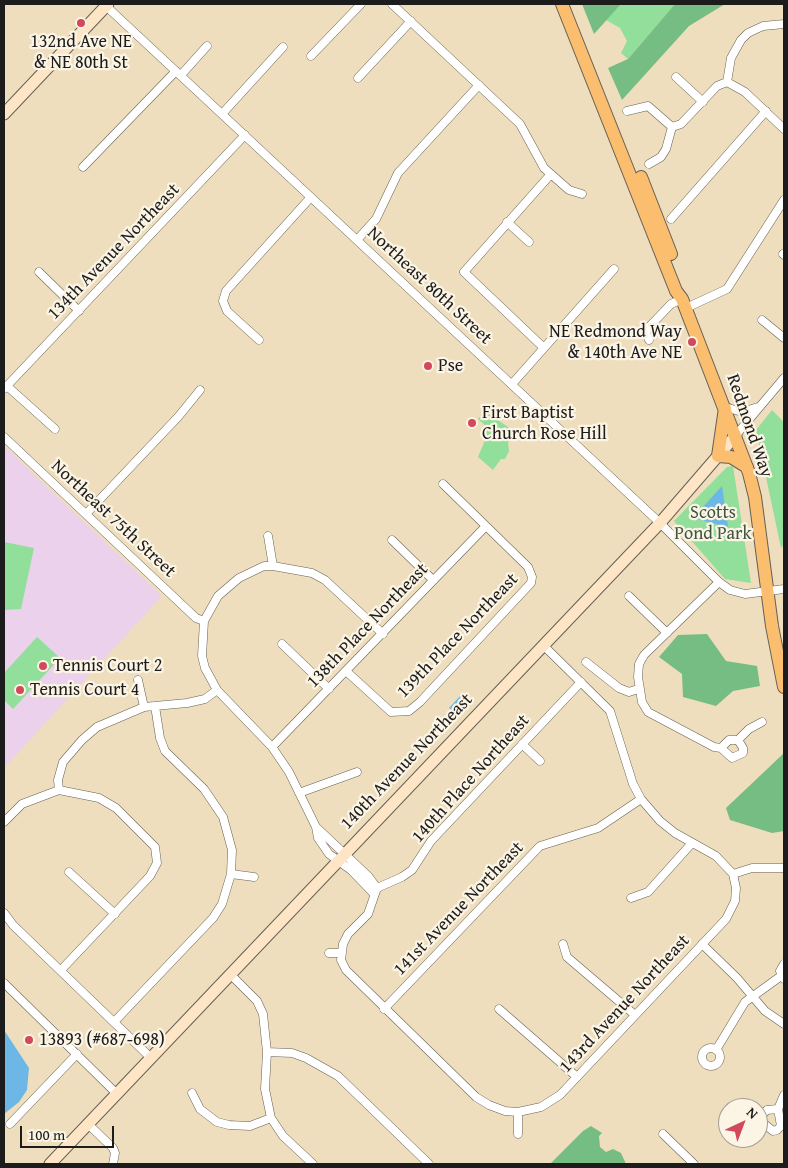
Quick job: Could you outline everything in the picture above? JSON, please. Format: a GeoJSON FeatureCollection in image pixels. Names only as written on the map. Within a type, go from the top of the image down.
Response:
{"type":"FeatureCollection","features":[{"type":"Feature","properties":{"kind":"main road","name":"Redmond Way"},"geometry":{"type":"LineString","coordinates":[[562,4],[676,291],[684,303],[747,466],[755,497],[767,592],[784,687]]}},
{"type":"Feature","properties":{"kind":"main road","name":"Redmond Way"},"geometry":{"type":"LineString","coordinates":[[571,4],[684,288],[684,303]]}},
{"type":"Feature","properties":{"kind":"main road"},"geometry":{"type":"LineString","coordinates":[[4,114],[107,5]]}},
{"type":"Feature","properties":{"kind":"main road"},"geometry":{"type":"LineString","coordinates":[[725,407],[718,456],[731,457],[747,466]]}},
{"type":"Feature","properties":{"kind":"main road","name":"140th Avenue Northeast"},"geometry":{"type":"LineString","coordinates":[[50,1164],[660,523],[736,435]]}},
{"type":"Feature","properties":{"kind":"street"},"geometry":{"type":"LineString","coordinates":[[311,56],[360,4]]}},
{"type":"Feature","properties":{"kind":"street"},"geometry":{"type":"LineString","coordinates":[[392,4],[526,131],[538,158],[550,174],[569,190],[582,194]]}},
{"type":"Feature","properties":{"kind":"street","name":"Northeast 80th Street"},"geometry":{"type":"LineString","coordinates":[[107,5],[660,523],[719,582],[730,590],[744,594],[767,592]]}},
{"type":"Feature","properties":{"kind":"street"},"geometry":{"type":"LineString","coordinates":[[358,78],[411,21]]}},
{"type":"Feature","properties":{"kind":"street"},"geometry":{"type":"LineString","coordinates":[[727,82],[731,58],[741,40],[748,33],[763,26],[784,24]]}},
{"type":"Feature","properties":{"kind":"street"},"geometry":{"type":"LineString","coordinates":[[83,167],[207,46]]}},
{"type":"Feature","properties":{"kind":"street"},"geometry":{"type":"LineString","coordinates":[[222,114],[283,47]]}},
{"type":"Feature","properties":{"kind":"street"},"geometry":{"type":"LineString","coordinates":[[676,77],[703,102]]}},
{"type":"Feature","properties":{"kind":"street"},"geometry":{"type":"LineString","coordinates":[[672,127],[681,124],[717,86],[727,82]]}},
{"type":"Feature","properties":{"kind":"street"},"geometry":{"type":"LineString","coordinates":[[727,82],[745,92],[784,128]]}},
{"type":"Feature","properties":{"kind":"street"},"geometry":{"type":"LineString","coordinates":[[357,240],[376,219],[398,173],[479,85]]}},
{"type":"Feature","properties":{"kind":"street"},"geometry":{"type":"LineString","coordinates":[[628,111],[648,106],[672,127]]}},
{"type":"Feature","properties":{"kind":"street"},"geometry":{"type":"LineString","coordinates":[[671,219],[766,111]]}},
{"type":"Feature","properties":{"kind":"street"},"geometry":{"type":"LineString","coordinates":[[648,164],[661,157],[666,149],[672,127]]}},
{"type":"Feature","properties":{"kind":"street","name":"134th Avenue Northeast"},"geometry":{"type":"LineString","coordinates":[[5,388],[245,135]]}},
{"type":"Feature","properties":{"kind":"street"},"geometry":{"type":"LineString","coordinates":[[544,348],[464,272],[550,174]]}},
{"type":"Feature","properties":{"kind":"street"},"geometry":{"type":"LineString","coordinates":[[259,340],[227,311],[223,301],[226,291],[312,197]]}},
{"type":"Feature","properties":{"kind":"street"},"geometry":{"type":"LineString","coordinates":[[649,340],[646,333],[649,326],[672,304],[684,303],[727,288],[784,200]]}},
{"type":"Feature","properties":{"kind":"street"},"geometry":{"type":"LineString","coordinates":[[507,222],[529,242]]}},
{"type":"Feature","properties":{"kind":"street"},"geometry":{"type":"LineString","coordinates":[[512,384],[614,269]]}},
{"type":"Feature","properties":{"kind":"street"},"geometry":{"type":"LineString","coordinates":[[39,272],[78,311]]}},
{"type":"Feature","properties":{"kind":"street"},"geometry":{"type":"LineString","coordinates":[[762,320],[784,338]]}},
{"type":"Feature","properties":{"kind":"street","name":"140th Avenue Northeast"},"geometry":{"type":"LineString","coordinates":[[736,435],[784,378]]}},
{"type":"Feature","properties":{"kind":"street"},"geometry":{"type":"LineString","coordinates":[[5,388],[55,429]]}},
{"type":"Feature","properties":{"kind":"street"},"geometry":{"type":"LineString","coordinates":[[86,514],[178,417],[200,390]]}},
{"type":"Feature","properties":{"kind":"street"},"geometry":{"type":"LineString","coordinates":[[725,407],[742,412],[760,407]]}},
{"type":"Feature","properties":{"kind":"street","name":"Northeast 75th Street"},"geometry":{"type":"LineString","coordinates":[[4,437],[196,618],[204,622]]}},
{"type":"Feature","properties":{"kind":"street"},"geometry":{"type":"LineString","coordinates":[[443,484],[486,526]]}},
{"type":"Feature","properties":{"kind":"street","name":"139th Place Northeast"},"geometry":{"type":"LineString","coordinates":[[346,671],[391,712],[403,713],[414,709],[528,590],[532,577],[528,567],[486,526]]}},
{"type":"Feature","properties":{"kind":"street","name":"138th Place Northeast"},"geometry":{"type":"LineString","coordinates":[[272,747],[486,526]]}},
{"type":"Feature","properties":{"kind":"street"},"geometry":{"type":"LineString","coordinates":[[268,536],[273,566]]}},
{"type":"Feature","properties":{"kind":"street"},"geometry":{"type":"LineString","coordinates":[[392,540],[433,580]]}},
{"type":"Feature","properties":{"kind":"street"},"geometry":{"type":"LineString","coordinates":[[383,634],[325,580],[312,573],[264,566],[254,570],[218,596],[204,622],[202,656],[205,668],[217,690],[272,747],[299,793],[323,846],[341,857],[351,870],[376,891],[368,914],[348,934],[340,953],[346,970],[476,1097],[497,1108],[518,1112],[518,1134]]}},
{"type":"Feature","properties":{"kind":"street"},"geometry":{"type":"LineString","coordinates":[[719,582],[644,655],[639,664],[638,689],[645,708],[656,718],[714,748],[721,748],[729,740],[738,740],[749,729],[762,722]]}},
{"type":"Feature","properties":{"kind":"street"},"geometry":{"type":"LineString","coordinates":[[767,592],[784,589]]}},
{"type":"Feature","properties":{"kind":"street"},"geometry":{"type":"LineString","coordinates":[[629,596],[666,633]]}},
{"type":"Feature","properties":{"kind":"street"},"geometry":{"type":"LineString","coordinates":[[282,644],[329,689]]}},
{"type":"Feature","properties":{"kind":"street"},"geometry":{"type":"LineString","coordinates":[[543,645],[610,712],[626,770],[641,799],[660,821],[692,843],[716,856],[733,874],[752,868],[784,868]]}},
{"type":"Feature","properties":{"kind":"street"},"geometry":{"type":"LineString","coordinates":[[586,662],[619,688],[629,692],[638,689]]}},
{"type":"Feature","properties":{"kind":"street"},"geometry":{"type":"LineString","coordinates":[[138,680],[144,707]]}},
{"type":"Feature","properties":{"kind":"street","name":"140th Place Northeast"},"geometry":{"type":"LineString","coordinates":[[376,891],[412,870],[431,841],[581,682]]}},
{"type":"Feature","properties":{"kind":"street"},"geometry":{"type":"LineString","coordinates":[[59,790],[58,780],[63,762],[82,740],[97,727],[144,707],[194,702],[205,698],[217,690]]}},
{"type":"Feature","properties":{"kind":"street"},"geometry":{"type":"LineString","coordinates":[[114,1022],[213,918],[222,904],[232,874],[232,850],[223,817],[204,789],[165,751],[160,738],[155,706]]}},
{"type":"Feature","properties":{"kind":"street"},"geometry":{"type":"LineString","coordinates":[[721,748],[727,755],[736,757],[743,753],[741,743],[738,740]]}},
{"type":"Feature","properties":{"kind":"street"},"geometry":{"type":"LineString","coordinates":[[522,744],[540,761]]}},
{"type":"Feature","properties":{"kind":"street"},"geometry":{"type":"LineString","coordinates":[[299,793],[357,772]]}},
{"type":"Feature","properties":{"kind":"street"},"geometry":{"type":"LineString","coordinates":[[4,822],[22,804],[59,790],[99,798],[116,808],[155,848],[157,863],[155,869],[61,970]]}},
{"type":"Feature","properties":{"kind":"street","name":"141st Avenue Northeast"},"geometry":{"type":"LineString","coordinates":[[384,1009],[540,846],[598,828],[641,799]]}},
{"type":"Feature","properties":{"kind":"street"},"geometry":{"type":"LineString","coordinates":[[631,898],[648,892],[692,843]]}},
{"type":"Feature","properties":{"kind":"street"},"geometry":{"type":"LineString","coordinates":[[69,872],[115,914]]}},
{"type":"Feature","properties":{"kind":"street"},"geometry":{"type":"LineString","coordinates":[[232,874],[254,877]]}},
{"type":"Feature","properties":{"kind":"street","name":"143rd Avenue Northeast"},"geometry":{"type":"LineString","coordinates":[[518,1112],[530,1111],[550,1102],[577,1077],[702,944],[732,910],[736,888],[733,874]]}},
{"type":"Feature","properties":{"kind":"street"},"geometry":{"type":"LineString","coordinates":[[4,913],[13,925],[151,1058]]}},
{"type":"Feature","properties":{"kind":"street"},"geometry":{"type":"LineString","coordinates":[[563,944],[567,957],[635,1015]]}},
{"type":"Feature","properties":{"kind":"street"},"geometry":{"type":"LineString","coordinates":[[702,944],[765,1011],[784,1024]]}},
{"type":"Feature","properties":{"kind":"street"},"geometry":{"type":"LineString","coordinates":[[329,952],[340,953]]}},
{"type":"Feature","properties":{"kind":"street"},"geometry":{"type":"LineString","coordinates":[[716,1050],[738,1011],[752,996],[783,978],[780,968],[784,964]]}},
{"type":"Feature","properties":{"kind":"street"},"geometry":{"type":"LineString","coordinates":[[230,974],[257,1001],[263,1014],[267,1052],[265,1088],[271,1118],[283,1136],[313,1164]]}},
{"type":"Feature","properties":{"kind":"street"},"geometry":{"type":"LineString","coordinates":[[4,983],[117,1094]]}},
{"type":"Feature","properties":{"kind":"street"},"geometry":{"type":"LineString","coordinates":[[499,1010],[577,1077]]}},
{"type":"Feature","properties":{"kind":"street"},"geometry":{"type":"LineString","coordinates":[[267,1052],[292,1053],[306,1058],[338,1076],[429,1164]]}},
{"type":"Feature","properties":{"kind":"street"},"geometry":{"type":"LineString","coordinates":[[10,1124],[77,1054]]}},
{"type":"Feature","properties":{"kind":"street"},"geometry":{"type":"LineString","coordinates":[[192,1093],[200,1109],[223,1124],[250,1126],[271,1118]]}},
{"type":"Feature","properties":{"kind":"street"},"geometry":{"type":"LineString","coordinates":[[778,1109],[784,1095]]}},
{"type":"Feature","properties":{"kind":"street"},"geometry":{"type":"LineString","coordinates":[[88,1124],[113,1148],[115,1153],[113,1164]]}},
{"type":"Feature","properties":{"kind":"street"},"geometry":{"type":"LineString","coordinates":[[663,1134],[694,1164]]}},
{"type":"Feature","properties":{"kind":"shaded area"},"geometry":{"type":"Polygon","coordinates":[[[4,446],[162,596],[4,768],[4,446]]]}},
{"type":"Feature","properties":{"kind":"green space"},"geometry":{"type":"Polygon","coordinates":[[[582,4],[621,4],[594,34],[582,4]]]}},
{"type":"Feature","properties":{"kind":"green space"},"geometry":{"type":"Polygon","coordinates":[[[621,4],[675,4],[628,59],[621,53],[627,41],[620,28],[606,20],[621,4]]]}},
{"type":"Feature","properties":{"kind":"green space"},"geometry":{"type":"Polygon","coordinates":[[[675,4],[725,4],[689,26],[622,100],[608,68],[628,59],[675,4]]]}},
{"type":"Feature","properties":{"kind":"green space"},"geometry":{"type":"Polygon","coordinates":[[[772,410],[784,422],[784,544],[781,548],[756,430],[772,410]]]}},
{"type":"Feature","properties":{"kind":"green space"},"geometry":{"type":"Polygon","coordinates":[[[485,411],[515,432],[508,443],[509,451],[505,459],[501,459],[493,470],[478,457],[486,438],[481,434],[487,427],[478,419],[485,411]]]}},
{"type":"Feature","properties":{"kind":"green space","name":"Scotts Pond Park"},"geometry":{"type":"Polygon","coordinates":[[[733,466],[751,583],[725,579],[674,521],[727,467],[733,466]]]}},
{"type":"Feature","properties":{"kind":"green space"},"geometry":{"type":"Polygon","coordinates":[[[4,542],[34,548],[21,609],[4,610],[4,542]]]}},
{"type":"Feature","properties":{"kind":"green space"},"geometry":{"type":"Polygon","coordinates":[[[707,634],[726,661],[757,666],[760,686],[733,691],[716,706],[683,697],[682,674],[659,657],[678,635],[707,634]]]}},
{"type":"Feature","properties":{"kind":"green space"},"geometry":{"type":"Polygon","coordinates":[[[37,637],[60,658],[13,709],[4,700],[4,673],[37,637]]]}},
{"type":"Feature","properties":{"kind":"green space"},"geometry":{"type":"Polygon","coordinates":[[[784,753],[784,831],[772,833],[730,820],[726,808],[784,753]]]}},
{"type":"Feature","properties":{"kind":"green space"},"geometry":{"type":"Polygon","coordinates":[[[591,1126],[602,1133],[599,1136],[600,1147],[606,1152],[613,1149],[621,1153],[626,1164],[550,1164],[583,1131],[591,1126]]]}},
{"type":"Feature","properties":{"kind":"water"},"geometry":{"type":"Polygon","coordinates":[[[722,486],[728,527],[693,518],[722,486]]]}},
{"type":"Feature","properties":{"kind":"water"},"geometry":{"type":"Polygon","coordinates":[[[463,693],[469,698],[455,713],[449,708],[463,693]]]}},
{"type":"Feature","properties":{"kind":"water"},"geometry":{"type":"Polygon","coordinates":[[[4,1030],[29,1068],[27,1090],[19,1102],[4,1114],[4,1030]]]}},
{"type":"Feature","properties":{"kind":"place","name":"132nd Ave NE & NE 80th St"},"geometry":{"type":"Point","coordinates":[81,23]}},
{"type":"Feature","properties":{"kind":"place","name":"NE Redmond Way & 140th Ave NE"},"geometry":{"type":"Point","coordinates":[692,342]}},
{"type":"Feature","properties":{"kind":"place","name":"Pse"},"geometry":{"type":"Point","coordinates":[428,366]}},
{"type":"Feature","properties":{"kind":"place","name":"First Baptist Church Rose Hill"},"geometry":{"type":"Point","coordinates":[472,423]}},
{"type":"Feature","properties":{"kind":"place","name":"Tennis Court 2"},"geometry":{"type":"Point","coordinates":[43,666]}},
{"type":"Feature","properties":{"kind":"place","name":"Tennis Court 4"},"geometry":{"type":"Point","coordinates":[20,690]}},
{"type":"Feature","properties":{"kind":"place","name":"13893 (#687-698)"},"geometry":{"type":"Point","coordinates":[29,1040]}}]}
